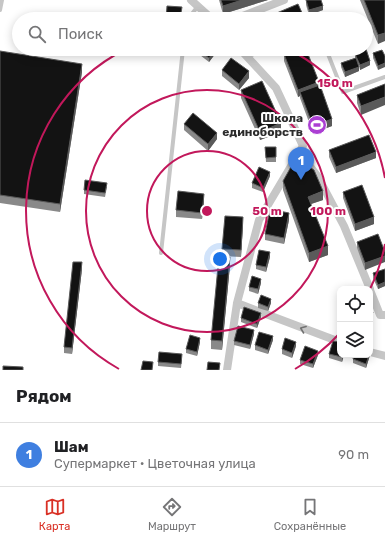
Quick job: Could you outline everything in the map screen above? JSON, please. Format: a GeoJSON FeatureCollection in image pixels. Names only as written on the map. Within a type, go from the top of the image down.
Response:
{"type":"FeatureCollection","features":[{"type":"Feature","properties":{"kind":"street"},"geometry":{"type":"LineString","coordinates":[[191,0],[204,12]]}},
{"type":"Feature","properties":{"kind":"street"},"geometry":{"type":"LineString","coordinates":[[253,12],[284,0]]}},
{"type":"Feature","properties":{"kind":"street"},"geometry":{"type":"LineString","coordinates":[[227,370],[237,303],[259,220],[303,146],[276,88],[247,57]]}},
{"type":"Feature","properties":{"kind":"street"},"geometry":{"type":"LineString","coordinates":[[299,152],[318,177],[344,226],[368,286]]}},
{"type":"Feature","properties":{"kind":"street"},"geometry":{"type":"LineString","coordinates":[[373,298],[380,315],[385,315]]}},
{"type":"Feature","properties":{"kind":"street"},"geometry":{"type":"LineString","coordinates":[[237,303],[337,341]]}},
{"type":"Feature","properties":{"kind":"street"},"geometry":{"type":"LineString","coordinates":[[373,353],[385,356]]}},
{"type":"Feature","properties":{"kind":"lane"},"geometry":{"type":"LineString","coordinates":[[0,10],[2,0]]}},
{"type":"Feature","properties":{"kind":"lane"},"geometry":{"type":"LineString","coordinates":[[193,12],[198,6]]}},
{"type":"Feature","properties":{"kind":"lane"},"geometry":{"type":"LineString","coordinates":[[160,253],[182,56]]}},
{"type":"Feature","properties":{"kind":"lane"},"geometry":{"type":"LineString","coordinates":[[329,56],[343,92],[385,78]]}},
{"type":"Feature","properties":{"kind":"building"},"geometry":{"type":"Polygon","coordinates":[[[221,0],[242,0],[223,6],[221,0]]]}},
{"type":"Feature","properties":{"kind":"building"},"geometry":{"type":"Polygon","coordinates":[[[306,0],[321,0],[323,6],[309,10],[306,0]]]}},
{"type":"Feature","properties":{"kind":"building"},"geometry":{"type":"Polygon","coordinates":[[[364,0],[385,0],[385,33],[378,35],[373,22],[373,12],[369,12],[364,0]]]}},
{"type":"Feature","properties":{"kind":"building"},"geometry":{"type":"Polygon","coordinates":[[[298,4],[302,12],[279,12],[298,4]]]}},
{"type":"Feature","properties":{"kind":"building"},"geometry":{"type":"Polygon","coordinates":[[[167,6],[182,7],[181,12],[167,12],[167,6]]]}},
{"type":"Feature","properties":{"kind":"building"},"geometry":{"type":"Polygon","coordinates":[[[382,50],[385,56],[385,63],[378,66],[373,53],[382,50]]]}},
{"type":"Feature","properties":{"kind":"building"},"geometry":{"type":"Polygon","coordinates":[[[0,51],[12,53],[12,56],[32,56],[82,64],[60,204],[0,195],[0,51]]]}},
{"type":"Feature","properties":{"kind":"building"},"geometry":{"type":"Polygon","coordinates":[[[285,56],[309,56],[319,82],[298,90],[285,56]]]}},
{"type":"Feature","properties":{"kind":"building"},"geometry":{"type":"Polygon","coordinates":[[[356,56],[368,56],[370,61],[360,65],[356,56]]]}},
{"type":"Feature","properties":{"kind":"building"},"geometry":{"type":"Polygon","coordinates":[[[231,58],[249,71],[239,84],[222,70],[231,58]]]}},
{"type":"Feature","properties":{"kind":"building"},"geometry":{"type":"Polygon","coordinates":[[[356,58],[359,67],[345,72],[341,63],[356,58]]]}},
{"type":"Feature","properties":{"kind":"building"},"geometry":{"type":"Polygon","coordinates":[[[262,81],[281,123],[260,132],[241,90],[262,81]]]}},
{"type":"Feature","properties":{"kind":"building"},"geometry":{"type":"Polygon","coordinates":[[[385,84],[385,97],[361,106],[357,95],[385,84]]]}},
{"type":"Feature","properties":{"kind":"building"},"geometry":{"type":"Polygon","coordinates":[[[320,85],[332,119],[313,126],[300,92],[320,85]]]}},
{"type":"Feature","properties":{"kind":"building"},"geometry":{"type":"Polygon","coordinates":[[[193,113],[217,133],[208,144],[184,124],[193,113]]]}},
{"type":"Feature","properties":{"kind":"building"},"geometry":{"type":"Polygon","coordinates":[[[369,135],[376,152],[336,167],[329,150],[369,135]]]}},
{"type":"Feature","properties":{"kind":"building"},"geometry":{"type":"Polygon","coordinates":[[[265,147],[276,147],[276,157],[266,158],[265,147]]]}},
{"type":"Feature","properties":{"kind":"building"},"geometry":{"type":"Polygon","coordinates":[[[296,158],[314,170],[323,191],[308,197],[328,246],[309,253],[283,181],[296,158]]]}},
{"type":"Feature","properties":{"kind":"building"},"geometry":{"type":"Polygon","coordinates":[[[259,167],[270,172],[263,188],[252,183],[259,167]]]}},
{"type":"Feature","properties":{"kind":"building"},"geometry":{"type":"Polygon","coordinates":[[[85,180],[107,183],[105,193],[84,190],[85,180]]]}},
{"type":"Feature","properties":{"kind":"building"},"geometry":{"type":"Polygon","coordinates":[[[362,185],[374,217],[355,224],[343,192],[362,185]]]}},
{"type":"Feature","properties":{"kind":"building"},"geometry":{"type":"Polygon","coordinates":[[[178,191],[204,194],[202,213],[176,210],[178,191]]]}},
{"type":"Feature","properties":{"kind":"building"},"geometry":{"type":"Polygon","coordinates":[[[270,209],[289,213],[284,238],[265,234],[270,209]]]}},
{"type":"Feature","properties":{"kind":"building"},"geometry":{"type":"Polygon","coordinates":[[[225,216],[243,217],[241,250],[222,249],[225,216]]]}},
{"type":"Feature","properties":{"kind":"building"},"geometry":{"type":"Polygon","coordinates":[[[378,234],[385,252],[385,256],[365,263],[357,242],[378,234]]]}},
{"type":"Feature","properties":{"kind":"building"},"geometry":{"type":"Polygon","coordinates":[[[259,250],[270,252],[266,267],[256,265],[259,250]]]}},
{"type":"Feature","properties":{"kind":"building"},"geometry":{"type":"Polygon","coordinates":[[[219,256],[230,257],[222,341],[211,340],[219,256]]]}},
{"type":"Feature","properties":{"kind":"building"},"geometry":{"type":"Polygon","coordinates":[[[73,262],[82,262],[72,348],[64,347],[73,262]]]}},
{"type":"Feature","properties":{"kind":"building"},"geometry":{"type":"Polygon","coordinates":[[[385,269],[385,282],[378,285],[373,273],[385,269]]]}},
{"type":"Feature","properties":{"kind":"building"},"geometry":{"type":"Polygon","coordinates":[[[252,276],[261,279],[258,289],[249,287],[252,276]]]}},
{"type":"Feature","properties":{"kind":"building"},"geometry":{"type":"Polygon","coordinates":[[[261,295],[271,299],[268,307],[258,303],[261,295]]]}},
{"type":"Feature","properties":{"kind":"building"},"geometry":{"type":"Polygon","coordinates":[[[244,307],[261,313],[257,324],[241,318],[244,307]]]}},
{"type":"Feature","properties":{"kind":"building"},"geometry":{"type":"Polygon","coordinates":[[[238,326],[254,330],[250,345],[234,341],[238,326]]]}},
{"type":"Feature","properties":{"kind":"building"},"geometry":{"type":"Polygon","coordinates":[[[259,332],[273,336],[268,350],[255,345],[259,332]]]}},
{"type":"Feature","properties":{"kind":"building"},"geometry":{"type":"Polygon","coordinates":[[[190,335],[200,338],[197,352],[186,349],[190,335]]]}},
{"type":"Feature","properties":{"kind":"building"},"geometry":{"type":"Polygon","coordinates":[[[285,338],[296,342],[292,353],[282,349],[285,338]]]}},
{"type":"Feature","properties":{"kind":"building"},"geometry":{"type":"Polygon","coordinates":[[[333,341],[337,342],[337,356],[329,354],[333,341]]]}},
{"type":"Feature","properties":{"kind":"building"},"geometry":{"type":"Polygon","coordinates":[[[305,346],[318,351],[313,364],[300,360],[305,346]]]}},
{"type":"Feature","properties":{"kind":"building"},"geometry":{"type":"Polygon","coordinates":[[[159,352],[182,354],[181,364],[158,362],[159,352]]]}},
{"type":"Feature","properties":{"kind":"building"},"geometry":{"type":"Polygon","coordinates":[[[353,358],[368,358],[366,364],[353,358]]]}},
{"type":"Feature","properties":{"kind":"building"},"geometry":{"type":"Polygon","coordinates":[[[143,361],[153,362],[152,370],[141,370],[143,361]]]}},
{"type":"Feature","properties":{"kind":"building"},"geometry":{"type":"Polygon","coordinates":[[[208,362],[220,363],[219,370],[207,370],[208,362]]]}},
{"type":"Feature","properties":{"kind":"building"},"geometry":{"type":"Polygon","coordinates":[[[3,366],[23,367],[23,370],[3,370],[3,366]]]}},
{"type":"Feature","properties":{"kind":"place","name":"Школа единоборств"},"geometry":{"type":"Point","coordinates":[317,125]}},
{"type":"Feature","properties":{"kind":"place","name":"Шам"},"geometry":{"type":"Point","coordinates":[301,180]}}]}
